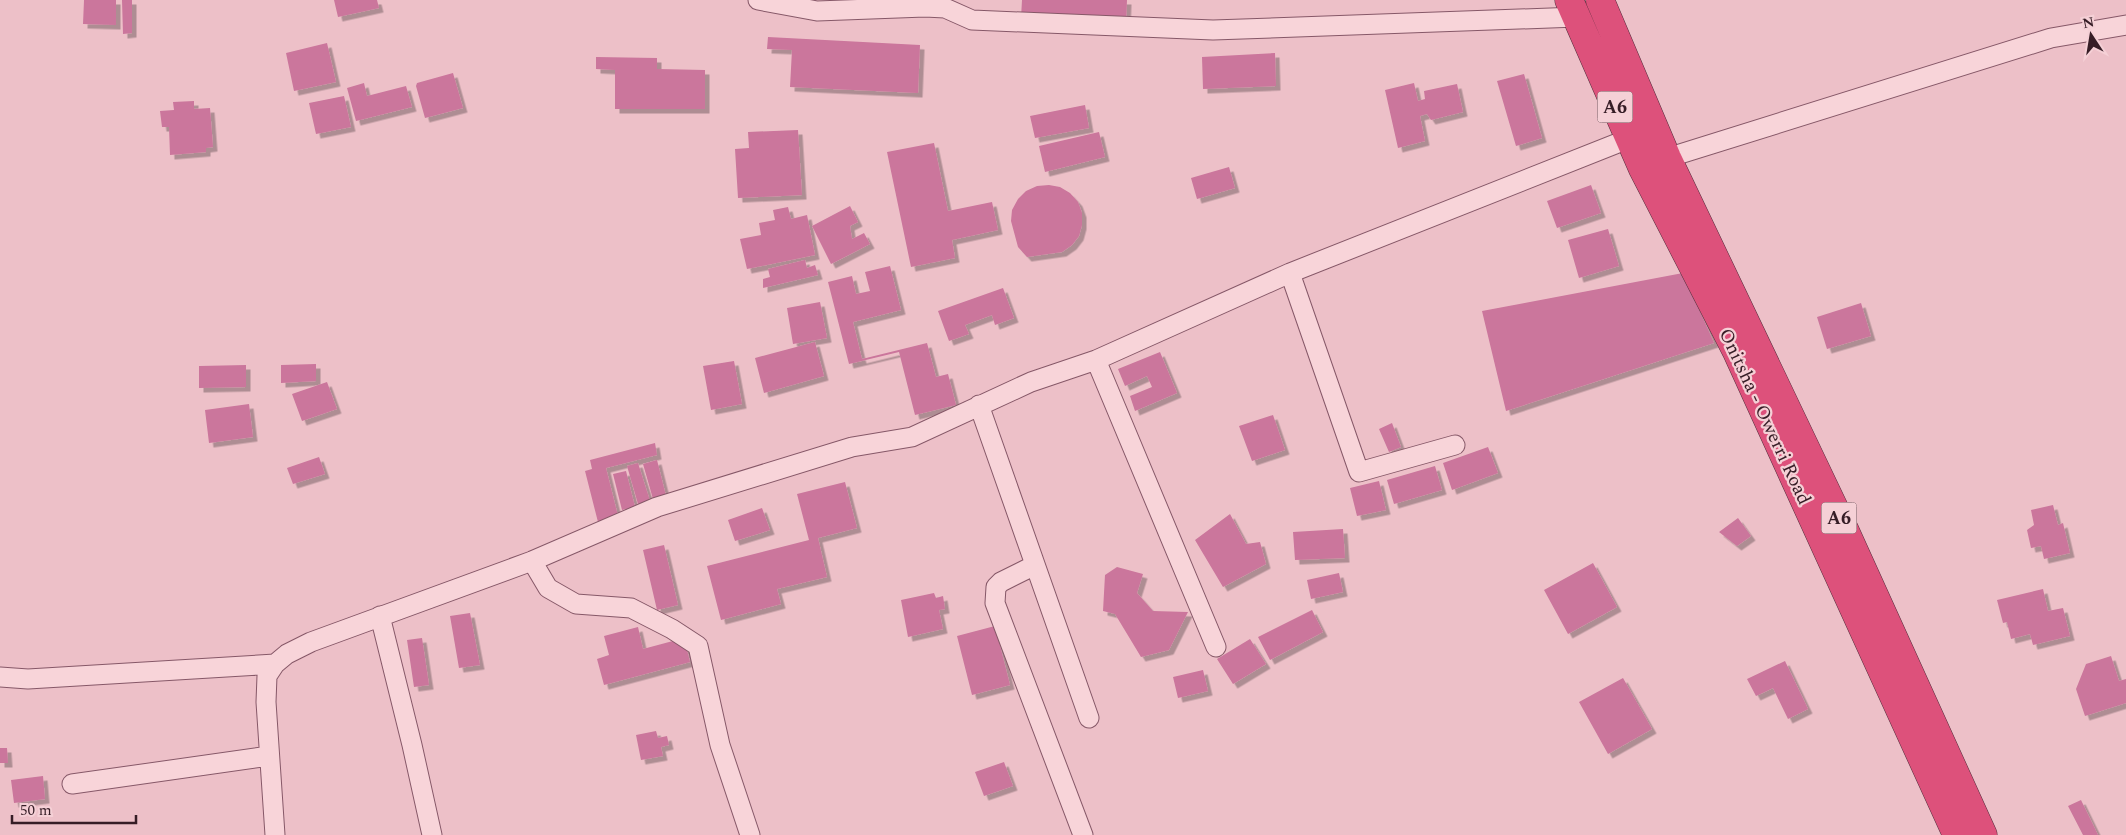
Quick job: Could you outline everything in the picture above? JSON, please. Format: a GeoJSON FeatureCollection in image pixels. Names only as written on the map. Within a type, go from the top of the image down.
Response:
{"type":"FeatureCollection","features":[{"type":"Feature","properties":{"kind":"highway","name":"Onitsha - Owerri Road"},"geometry":{"type":"LineString","coordinates":[[1600,0],[1667,158],[1845,531],[1983,835]]}},
{"type":"Feature","properties":{"kind":"highway","name":"Onitsha - Owerri Road"},"geometry":{"type":"LineString","coordinates":[[1573,9],[1628,139],[1736,350],[1957,835]]}},
{"type":"Feature","properties":{"kind":"street"},"geometry":{"type":"LineString","coordinates":[[758,0],[817,11],[925,7],[945,8],[972,20],[1213,30],[1573,9]]}},
{"type":"Feature","properties":{"kind":"street"},"geometry":{"type":"LineString","coordinates":[[1667,158],[2051,38],[2126,25]]}},
{"type":"Feature","properties":{"kind":"street"},"geometry":{"type":"LineString","coordinates":[[275,835],[266,702],[267,676],[287,654],[311,642],[532,560],[657,507],[852,447],[912,437],[1031,382],[1096,360],[1290,273],[1628,139]]}},
{"type":"Feature","properties":{"kind":"street"},"geometry":{"type":"LineString","coordinates":[[1290,273],[1359,472],[1455,445]]}},
{"type":"Feature","properties":{"kind":"street"},"geometry":{"type":"LineString","coordinates":[[1096,360],[1216,648]]}},
{"type":"Feature","properties":{"kind":"street"},"geometry":{"type":"LineString","coordinates":[[979,405],[1089,718]]}},
{"type":"Feature","properties":{"kind":"street"},"geometry":{"type":"LineString","coordinates":[[532,560],[548,588],[576,604],[631,608],[672,629],[698,646],[720,745],[750,835]]}},
{"type":"Feature","properties":{"kind":"street"},"geometry":{"type":"LineString","coordinates":[[1035,565],[1001,582],[996,588],[995,602],[1083,835]]}},
{"type":"Feature","properties":{"kind":"street"},"geometry":{"type":"LineString","coordinates":[[380,616],[432,835]]}},
{"type":"Feature","properties":{"kind":"street"},"geometry":{"type":"LineString","coordinates":[[0,677],[28,679],[276,664]]}},
{"type":"Feature","properties":{"kind":"street"},"geometry":{"type":"LineString","coordinates":[[72,784],[269,756]]}},
{"type":"Feature","properties":{"kind":"building"},"geometry":{"type":"Polygon","coordinates":[[[84,0],[116,0],[116,25],[83,24],[84,0]]]}},
{"type":"Feature","properties":{"kind":"building"},"geometry":{"type":"Polygon","coordinates":[[[122,0],[132,0],[132,33],[123,34],[122,0]]]}},
{"type":"Feature","properties":{"kind":"building"},"geometry":{"type":"Polygon","coordinates":[[[334,0],[377,0],[379,8],[338,17],[334,0]]]}},
{"type":"Feature","properties":{"kind":"building"},"geometry":{"type":"Polygon","coordinates":[[[1022,0],[1127,0],[1126,23],[1021,18],[1022,0]]]}},
{"type":"Feature","properties":{"kind":"building"},"geometry":{"type":"Polygon","coordinates":[[[768,37],[920,45],[918,93],[790,87],[792,50],[767,49],[768,37]]]}},
{"type":"Feature","properties":{"kind":"building"},"geometry":{"type":"Polygon","coordinates":[[[327,43],[336,82],[294,91],[286,53],[327,43]]]}},
{"type":"Feature","properties":{"kind":"building"},"geometry":{"type":"Polygon","coordinates":[[[1275,53],[1276,86],[1203,89],[1202,57],[1275,53]]]}},
{"type":"Feature","properties":{"kind":"building"},"geometry":{"type":"Polygon","coordinates":[[[596,57],[657,58],[657,69],[705,70],[705,109],[615,109],[615,70],[596,69],[596,57]]]}},
{"type":"Feature","properties":{"kind":"building"},"geometry":{"type":"Polygon","coordinates":[[[453,73],[463,108],[425,118],[416,86],[417,83],[453,73]]]}},
{"type":"Feature","properties":{"kind":"building"},"geometry":{"type":"Polygon","coordinates":[[[1524,74],[1542,138],[1516,146],[1497,81],[1524,74]]]}},
{"type":"Feature","properties":{"kind":"building"},"geometry":{"type":"Polygon","coordinates":[[[364,83],[367,96],[406,86],[412,107],[356,121],[347,88],[364,83]]]}},
{"type":"Feature","properties":{"kind":"building"},"geometry":{"type":"Polygon","coordinates":[[[1414,83],[1418,101],[1425,99],[1424,91],[1457,84],[1463,112],[1431,120],[1427,114],[1420,116],[1425,141],[1398,148],[1385,90],[1414,83]]]}},
{"type":"Feature","properties":{"kind":"building"},"geometry":{"type":"Polygon","coordinates":[[[344,96],[351,127],[316,134],[309,103],[344,96]]]}},
{"type":"Feature","properties":{"kind":"building"},"geometry":{"type":"Polygon","coordinates":[[[194,101],[194,109],[210,108],[213,147],[206,148],[206,152],[170,155],[169,127],[162,127],[160,111],[174,110],[173,102],[194,101]]]}},
{"type":"Feature","properties":{"kind":"building"},"geometry":{"type":"Polygon","coordinates":[[[1085,105],[1089,128],[1035,138],[1030,116],[1085,105]]]}},
{"type":"Feature","properties":{"kind":"building"},"geometry":{"type":"Polygon","coordinates":[[[798,130],[802,195],[738,198],[735,149],[749,148],[748,132],[798,130]]]}},
{"type":"Feature","properties":{"kind":"building"},"geometry":{"type":"Polygon","coordinates":[[[1099,132],[1105,157],[1045,172],[1039,146],[1099,132]]]}},
{"type":"Feature","properties":{"kind":"building"},"geometry":{"type":"Polygon","coordinates":[[[934,143],[948,211],[992,202],[998,230],[952,240],[955,258],[911,267],[887,152],[934,143]]]}},
{"type":"Feature","properties":{"kind":"building"},"geometry":{"type":"Polygon","coordinates":[[[1229,167],[1235,188],[1197,199],[1191,178],[1229,167]]]}},
{"type":"Feature","properties":{"kind":"building"},"geometry":{"type":"Polygon","coordinates":[[[1049,185],[1060,187],[1070,193],[1078,202],[1082,213],[1082,225],[1079,236],[1072,245],[1062,252],[1027,257],[1018,247],[1011,221],[1012,210],[1018,199],[1026,191],[1037,186],[1049,185]]]}},
{"type":"Feature","properties":{"kind":"building"},"geometry":{"type":"Polygon","coordinates":[[[1591,185],[1601,213],[1557,228],[1547,201],[1591,185]]]}},
{"type":"Feature","properties":{"kind":"building"},"geometry":{"type":"Polygon","coordinates":[[[850,206],[858,222],[850,226],[852,239],[864,233],[870,244],[831,264],[812,226],[850,206]]]}},
{"type":"Feature","properties":{"kind":"building"},"geometry":{"type":"Polygon","coordinates":[[[788,207],[791,219],[807,215],[815,255],[747,269],[740,239],[761,235],[759,223],[775,220],[773,210],[788,207]]]}},
{"type":"Feature","properties":{"kind":"building"},"geometry":{"type":"Polygon","coordinates":[[[1608,229],[1619,266],[1579,278],[1568,240],[1608,229]]]}},
{"type":"Feature","properties":{"kind":"building"},"geometry":{"type":"Polygon","coordinates":[[[805,260],[807,268],[815,265],[818,275],[763,288],[763,279],[770,277],[768,269],[805,260]]]}},
{"type":"Feature","properties":{"kind":"building"},"geometry":{"type":"Polygon","coordinates":[[[890,266],[901,310],[853,322],[862,359],[927,343],[936,377],[948,374],[956,405],[915,415],[899,352],[849,364],[828,282],[852,276],[856,294],[870,291],[865,272],[890,266]]]}},
{"type":"Feature","properties":{"kind":"building"},"geometry":{"type":"Polygon","coordinates":[[[1683,273],[1714,343],[1506,411],[1482,311],[1683,273]]]}},
{"type":"Feature","properties":{"kind":"building"},"geometry":{"type":"Polygon","coordinates":[[[1003,288],[1014,318],[995,325],[992,315],[965,325],[969,334],[949,341],[938,311],[1003,288]]]}},
{"type":"Feature","properties":{"kind":"building"},"geometry":{"type":"Polygon","coordinates":[[[820,302],[827,338],[793,344],[787,308],[820,302]]]}},
{"type":"Feature","properties":{"kind":"building"},"geometry":{"type":"Polygon","coordinates":[[[1861,303],[1871,336],[1827,349],[1817,317],[1861,303]]]}},
{"type":"Feature","properties":{"kind":"building"},"geometry":{"type":"Polygon","coordinates":[[[815,342],[824,376],[764,393],[755,358],[815,342]]]}},
{"type":"Feature","properties":{"kind":"building"},"geometry":{"type":"Polygon","coordinates":[[[1160,352],[1177,393],[1135,411],[1130,396],[1152,387],[1147,376],[1125,386],[1118,369],[1160,352]]]}},
{"type":"Feature","properties":{"kind":"building"},"geometry":{"type":"Polygon","coordinates":[[[734,361],[742,404],[711,410],[703,366],[734,361]]]}},
{"type":"Feature","properties":{"kind":"building"},"geometry":{"type":"Polygon","coordinates":[[[316,364],[316,381],[281,383],[281,365],[316,364]]]}},
{"type":"Feature","properties":{"kind":"building"},"geometry":{"type":"Polygon","coordinates":[[[246,365],[246,387],[199,388],[199,366],[246,365]]]}},
{"type":"Feature","properties":{"kind":"building"},"geometry":{"type":"Polygon","coordinates":[[[327,382],[337,409],[302,421],[292,394],[327,382]]]}},
{"type":"Feature","properties":{"kind":"building"},"geometry":{"type":"Polygon","coordinates":[[[249,404],[253,437],[209,443],[205,410],[249,404]]]}},
{"type":"Feature","properties":{"kind":"building"},"geometry":{"type":"Polygon","coordinates":[[[1273,415],[1285,450],[1252,461],[1239,426],[1273,415]]]}},
{"type":"Feature","properties":{"kind":"building"},"geometry":{"type":"Polygon","coordinates":[[[1392,423],[1401,447],[1389,452],[1379,429],[1392,423]]]}},
{"type":"Feature","properties":{"kind":"building"},"geometry":{"type":"Polygon","coordinates":[[[655,443],[657,455],[606,468],[619,520],[599,526],[585,471],[592,469],[590,460],[655,443]]]}},
{"type":"Feature","properties":{"kind":"building"},"geometry":{"type":"Polygon","coordinates":[[[1488,447],[1498,473],[1452,490],[1443,463],[1488,447]]]}},
{"type":"Feature","properties":{"kind":"building"},"geometry":{"type":"Polygon","coordinates":[[[319,457],[325,474],[293,484],[287,468],[319,457]]]}},
{"type":"Feature","properties":{"kind":"building"},"geometry":{"type":"Polygon","coordinates":[[[657,460],[666,496],[653,499],[643,464],[657,460]]]}},
{"type":"Feature","properties":{"kind":"building"},"geometry":{"type":"Polygon","coordinates":[[[638,463],[650,501],[638,504],[627,466],[638,463]]]}},
{"type":"Feature","properties":{"kind":"building"},"geometry":{"type":"Polygon","coordinates":[[[1435,466],[1442,490],[1394,504],[1387,480],[1435,466]]]}},
{"type":"Feature","properties":{"kind":"building"},"geometry":{"type":"Polygon","coordinates":[[[626,471],[635,507],[622,510],[613,474],[626,471]]]}},
{"type":"Feature","properties":{"kind":"building"},"geometry":{"type":"Polygon","coordinates":[[[1379,481],[1386,510],[1357,516],[1350,488],[1379,481]]]}},
{"type":"Feature","properties":{"kind":"building"},"geometry":{"type":"Polygon","coordinates":[[[845,482],[857,528],[818,538],[827,577],[777,589],[781,604],[721,620],[707,566],[809,540],[797,494],[845,482]]]}},
{"type":"Feature","properties":{"kind":"building"},"geometry":{"type":"Polygon","coordinates":[[[2053,505],[2058,525],[2063,523],[2070,553],[2044,559],[2041,546],[2031,548],[2027,530],[2034,525],[2031,510],[2053,505]]]}},
{"type":"Feature","properties":{"kind":"building"},"geometry":{"type":"Polygon","coordinates":[[[762,508],[770,530],[735,541],[728,520],[762,508]]]}},
{"type":"Feature","properties":{"kind":"building"},"geometry":{"type":"Polygon","coordinates":[[[1230,514],[1246,544],[1260,542],[1266,564],[1223,587],[1195,540],[1230,514]]]}},
{"type":"Feature","properties":{"kind":"building"},"geometry":{"type":"Polygon","coordinates":[[[1738,518],[1751,536],[1737,546],[1719,532],[1738,518]]]}},
{"type":"Feature","properties":{"kind":"building"},"geometry":{"type":"Polygon","coordinates":[[[1343,529],[1345,558],[1295,560],[1293,532],[1343,529]]]}},
{"type":"Feature","properties":{"kind":"building"},"geometry":{"type":"Polygon","coordinates":[[[664,545],[678,605],[657,610],[643,550],[664,545]]]}},
{"type":"Feature","properties":{"kind":"building"},"geometry":{"type":"Polygon","coordinates":[[[1593,563],[1617,607],[1568,634],[1544,590],[1593,563]]]}},
{"type":"Feature","properties":{"kind":"building"},"geometry":{"type":"Polygon","coordinates":[[[1117,567],[1143,574],[1137,593],[1153,611],[1188,612],[1169,650],[1141,657],[1115,614],[1103,611],[1105,575],[1117,567]]]}},
{"type":"Feature","properties":{"kind":"building"},"geometry":{"type":"Polygon","coordinates":[[[1339,573],[1343,592],[1311,599],[1307,580],[1339,573]]]}},
{"type":"Feature","properties":{"kind":"building"},"geometry":{"type":"Polygon","coordinates":[[[2043,589],[2048,611],[2063,608],[2070,636],[2033,645],[2030,634],[2011,639],[2007,622],[2003,623],[1997,600],[2043,589]]]}},
{"type":"Feature","properties":{"kind":"building"},"geometry":{"type":"Polygon","coordinates":[[[934,593],[936,598],[943,596],[945,609],[939,610],[943,629],[908,637],[901,600],[934,593]]]}},
{"type":"Feature","properties":{"kind":"building"},"geometry":{"type":"Polygon","coordinates":[[[1312,610],[1323,632],[1270,660],[1258,637],[1312,610]]]}},
{"type":"Feature","properties":{"kind":"building"},"geometry":{"type":"Polygon","coordinates":[[[470,613],[480,665],[459,668],[450,616],[470,613]]]}},
{"type":"Feature","properties":{"kind":"building"},"geometry":{"type":"Polygon","coordinates":[[[995,626],[1010,685],[972,695],[957,636],[995,626]]]}},
{"type":"Feature","properties":{"kind":"building"},"geometry":{"type":"Polygon","coordinates":[[[638,627],[643,649],[684,638],[690,662],[604,685],[597,659],[609,655],[604,636],[638,627]]]}},
{"type":"Feature","properties":{"kind":"building"},"geometry":{"type":"Polygon","coordinates":[[[422,638],[429,685],[414,687],[407,640],[422,638]]]}},
{"type":"Feature","properties":{"kind":"building"},"geometry":{"type":"Polygon","coordinates":[[[1250,639],[1266,664],[1233,684],[1217,659],[1250,639]]]}},
{"type":"Feature","properties":{"kind":"building"},"geometry":{"type":"Polygon","coordinates":[[[2111,656],[2119,681],[2126,679],[2126,703],[2085,716],[2076,689],[2086,664],[2111,656]]]}},
{"type":"Feature","properties":{"kind":"building"},"geometry":{"type":"Polygon","coordinates":[[[1785,661],[1808,709],[1788,719],[1773,688],[1756,696],[1747,679],[1785,661]]]}},
{"type":"Feature","properties":{"kind":"building"},"geometry":{"type":"Polygon","coordinates":[[[1203,670],[1208,691],[1178,698],[1173,677],[1203,670]]]}},
{"type":"Feature","properties":{"kind":"building"},"geometry":{"type":"Polygon","coordinates":[[[1623,678],[1652,729],[1608,754],[1579,702],[1623,678]]]}},
{"type":"Feature","properties":{"kind":"building"},"geometry":{"type":"Polygon","coordinates":[[[656,731],[658,738],[667,736],[669,745],[661,747],[663,756],[641,760],[636,735],[656,731]]]}},
{"type":"Feature","properties":{"kind":"building"},"geometry":{"type":"Polygon","coordinates":[[[0,748],[7,748],[8,763],[0,763],[0,748]]]}},
{"type":"Feature","properties":{"kind":"building"},"geometry":{"type":"Polygon","coordinates":[[[1004,762],[1013,786],[984,796],[975,772],[1004,762]]]}},
{"type":"Feature","properties":{"kind":"building"},"geometry":{"type":"Polygon","coordinates":[[[43,776],[45,799],[14,803],[11,780],[43,776]]]}},
{"type":"Feature","properties":{"kind":"building"},"geometry":{"type":"Polygon","coordinates":[[[2081,800],[2098,835],[2083,835],[2068,806],[2081,800]]]}}]}
